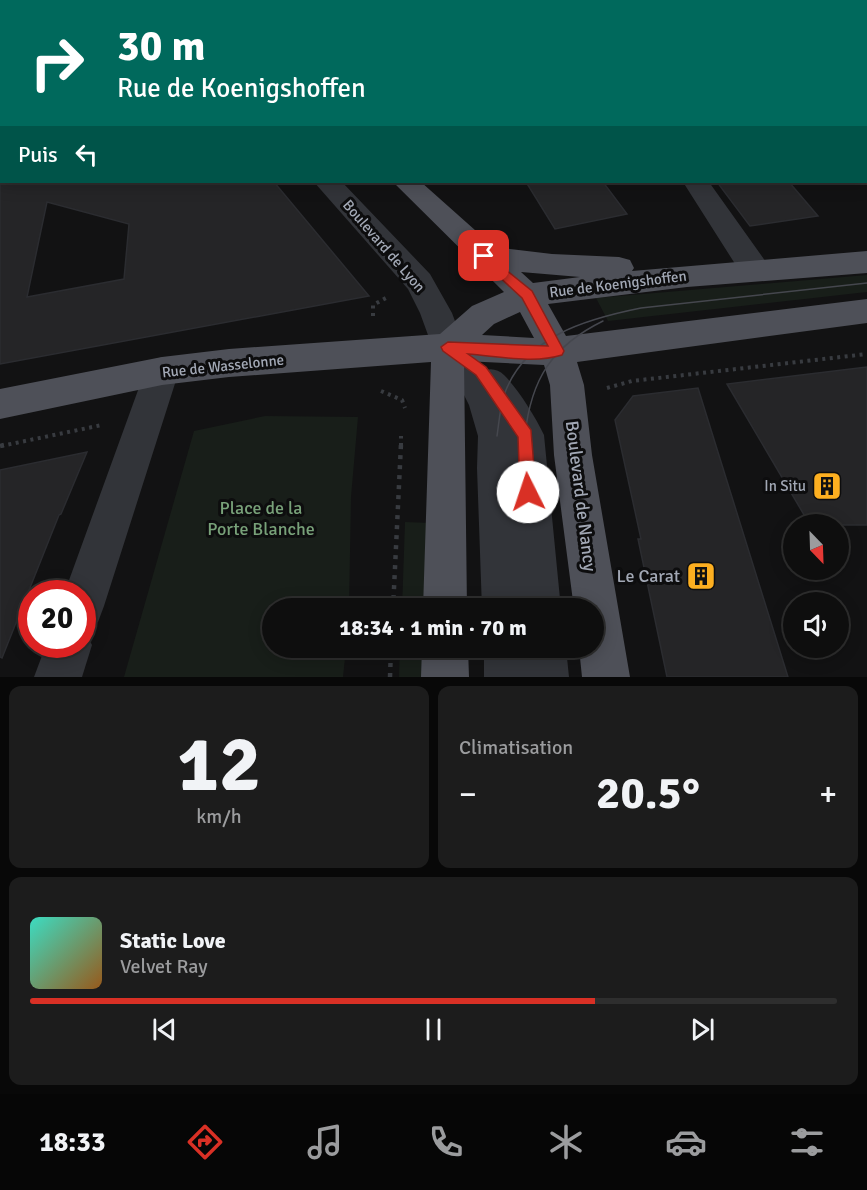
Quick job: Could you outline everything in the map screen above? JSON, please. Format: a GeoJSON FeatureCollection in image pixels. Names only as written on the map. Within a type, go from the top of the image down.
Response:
{"type":"FeatureCollection","features":[{"type":"Feature","properties":{"kind":"main road"},"geometry":{"type":"LineString","coordinates":[[407,183],[527,295],[557,351]]}},
{"type":"Feature","properties":{"kind":"main road"},"geometry":{"type":"LineString","coordinates":[[484,256],[552,265],[606,267],[687,276]]}},
{"type":"Feature","properties":{"kind":"main road","name":"Rue de Koenigshoffen"},"geometry":{"type":"LineString","coordinates":[[448,347],[483,315],[527,295],[687,276],[867,262]]}},
{"type":"Feature","properties":{"kind":"main road"},"geometry":{"type":"LineString","coordinates":[[445,598],[445,436],[448,347],[532,352],[557,351],[867,311]]}},
{"type":"Feature","properties":{"kind":"main road","name":"Rue de Wasselonne"},"geometry":{"type":"LineString","coordinates":[[0,404],[162,371],[229,363],[448,347]]}},
{"type":"Feature","properties":{"kind":"main road","name":"Boulevard de Nancy"},"geometry":{"type":"LineString","coordinates":[[557,351],[567,385],[573,455],[606,677]]}},
{"type":"Feature","properties":{"kind":"main road"},"geometry":{"type":"LineString","coordinates":[[445,658],[446,677]]}},
{"type":"Feature","properties":{"kind":"street","name":"Boulevard de Lyon"},"geometry":{"type":"LineString","coordinates":[[328,183],[419,282],[436,313],[448,347],[475,381],[487,405],[497,436],[496,468],[503,598]]}},
{"type":"Feature","properties":{"kind":"street"},"geometry":{"type":"LineString","coordinates":[[697,183],[755,270]]}},
{"type":"Feature","properties":{"kind":"street"},"geometry":{"type":"LineString","coordinates":[[448,347],[481,371],[525,435],[538,598]]}},
{"type":"Feature","properties":{"kind":"street"},"geometry":{"type":"LineString","coordinates":[[91,580],[162,371]]}},
{"type":"Feature","properties":{"kind":"street"},"geometry":{"type":"LineString","coordinates":[[58,677],[65,658]]}},
{"type":"Feature","properties":{"kind":"street"},"geometry":{"type":"LineString","coordinates":[[507,658],[508,677]]}},
{"type":"Feature","properties":{"kind":"street"},"geometry":{"type":"LineString","coordinates":[[544,658],[545,677]]}},
{"type":"Feature","properties":{"kind":"path"},"geometry":{"type":"LineString","coordinates":[[598,391],[632,381],[867,354]]}},
{"type":"Feature","properties":{"kind":"path"},"geometry":{"type":"LineString","coordinates":[[394,598],[401,436]]}},
{"type":"Feature","properties":{"kind":"path"},"geometry":{"type":"LineString","coordinates":[[390,677],[391,658]]}},
{"type":"Feature","properties":{"kind":"green space"},"geometry":{"type":"Polygon","coordinates":[[[867,275],[867,292],[608,321],[596,298],[867,275]]]}},
{"type":"Feature","properties":{"kind":"green space","name":"Place de la Porte Blanche"},"geometry":{"type":"Polygon","coordinates":[[[265,416],[358,417],[351,497],[349,598],[262,598],[262,658],[345,658],[343,677],[124,677],[194,431],[265,416]]]}},
{"type":"Feature","properties":{"kind":"green space"},"geometry":{"type":"Polygon","coordinates":[[[405,522],[431,523],[430,598],[402,598],[405,522]]]}},
{"type":"Feature","properties":{"kind":"green space"},"geometry":{"type":"Polygon","coordinates":[[[400,658],[429,658],[429,677],[399,677],[400,658]]]}},
{"type":"Feature","properties":{"kind":"building"},"geometry":{"type":"Polygon","coordinates":[[[0,183],[275,183],[369,296],[0,364],[0,183]],[[47,202],[27,297],[124,279],[129,224],[47,202]]]}},
{"type":"Feature","properties":{"kind":"building"},"geometry":{"type":"Polygon","coordinates":[[[527,183],[604,183],[627,214],[555,229],[527,183]]]}},
{"type":"Feature","properties":{"kind":"building"},"geometry":{"type":"Polygon","coordinates":[[[718,183],[790,183],[818,216],[750,226],[718,183]]]}},
{"type":"Feature","properties":{"kind":"building","name":"In Situ"},"geometry":{"type":"Polygon","coordinates":[[[867,367],[867,525],[849,525],[849,514],[804,514],[727,384],[867,367]]]}},
{"type":"Feature","properties":{"kind":"building"},"geometry":{"type":"Polygon","coordinates":[[[698,388],[788,677],[667,677],[638,539],[641,539],[615,420],[633,396],[698,388]]]}},
{"type":"Feature","properties":{"kind":"building"},"geometry":{"type":"Polygon","coordinates":[[[87,452],[33,580],[18,580],[18,618],[2,658],[0,657],[0,470],[87,452]]]}},
{"type":"Feature","properties":{"kind":"tram line"},"geometry":{"type":"LineString","coordinates":[[497,436],[504,395],[514,375],[542,344],[579,325],[641,308],[867,283]]}},
{"type":"Feature","properties":{"kind":"tram line"},"geometry":{"type":"LineString","coordinates":[[525,435],[533,397],[547,366],[570,341],[603,321]]}},
{"type":"Feature","properties":{"kind":"place","name":"In Situ"},"geometry":{"type":"Point","coordinates":[827,486]}},
{"type":"Feature","properties":{"kind":"place","name":"Le Carat"},"geometry":{"type":"Point","coordinates":[701,576]}},
{"type":"Feature","properties":{"kind":"route"},"geometry":{"type":"LineString","coordinates":[[484,256],[527,295],[557,351],[532,352],[448,347],[481,371],[525,435],[528,492]]}}]}
